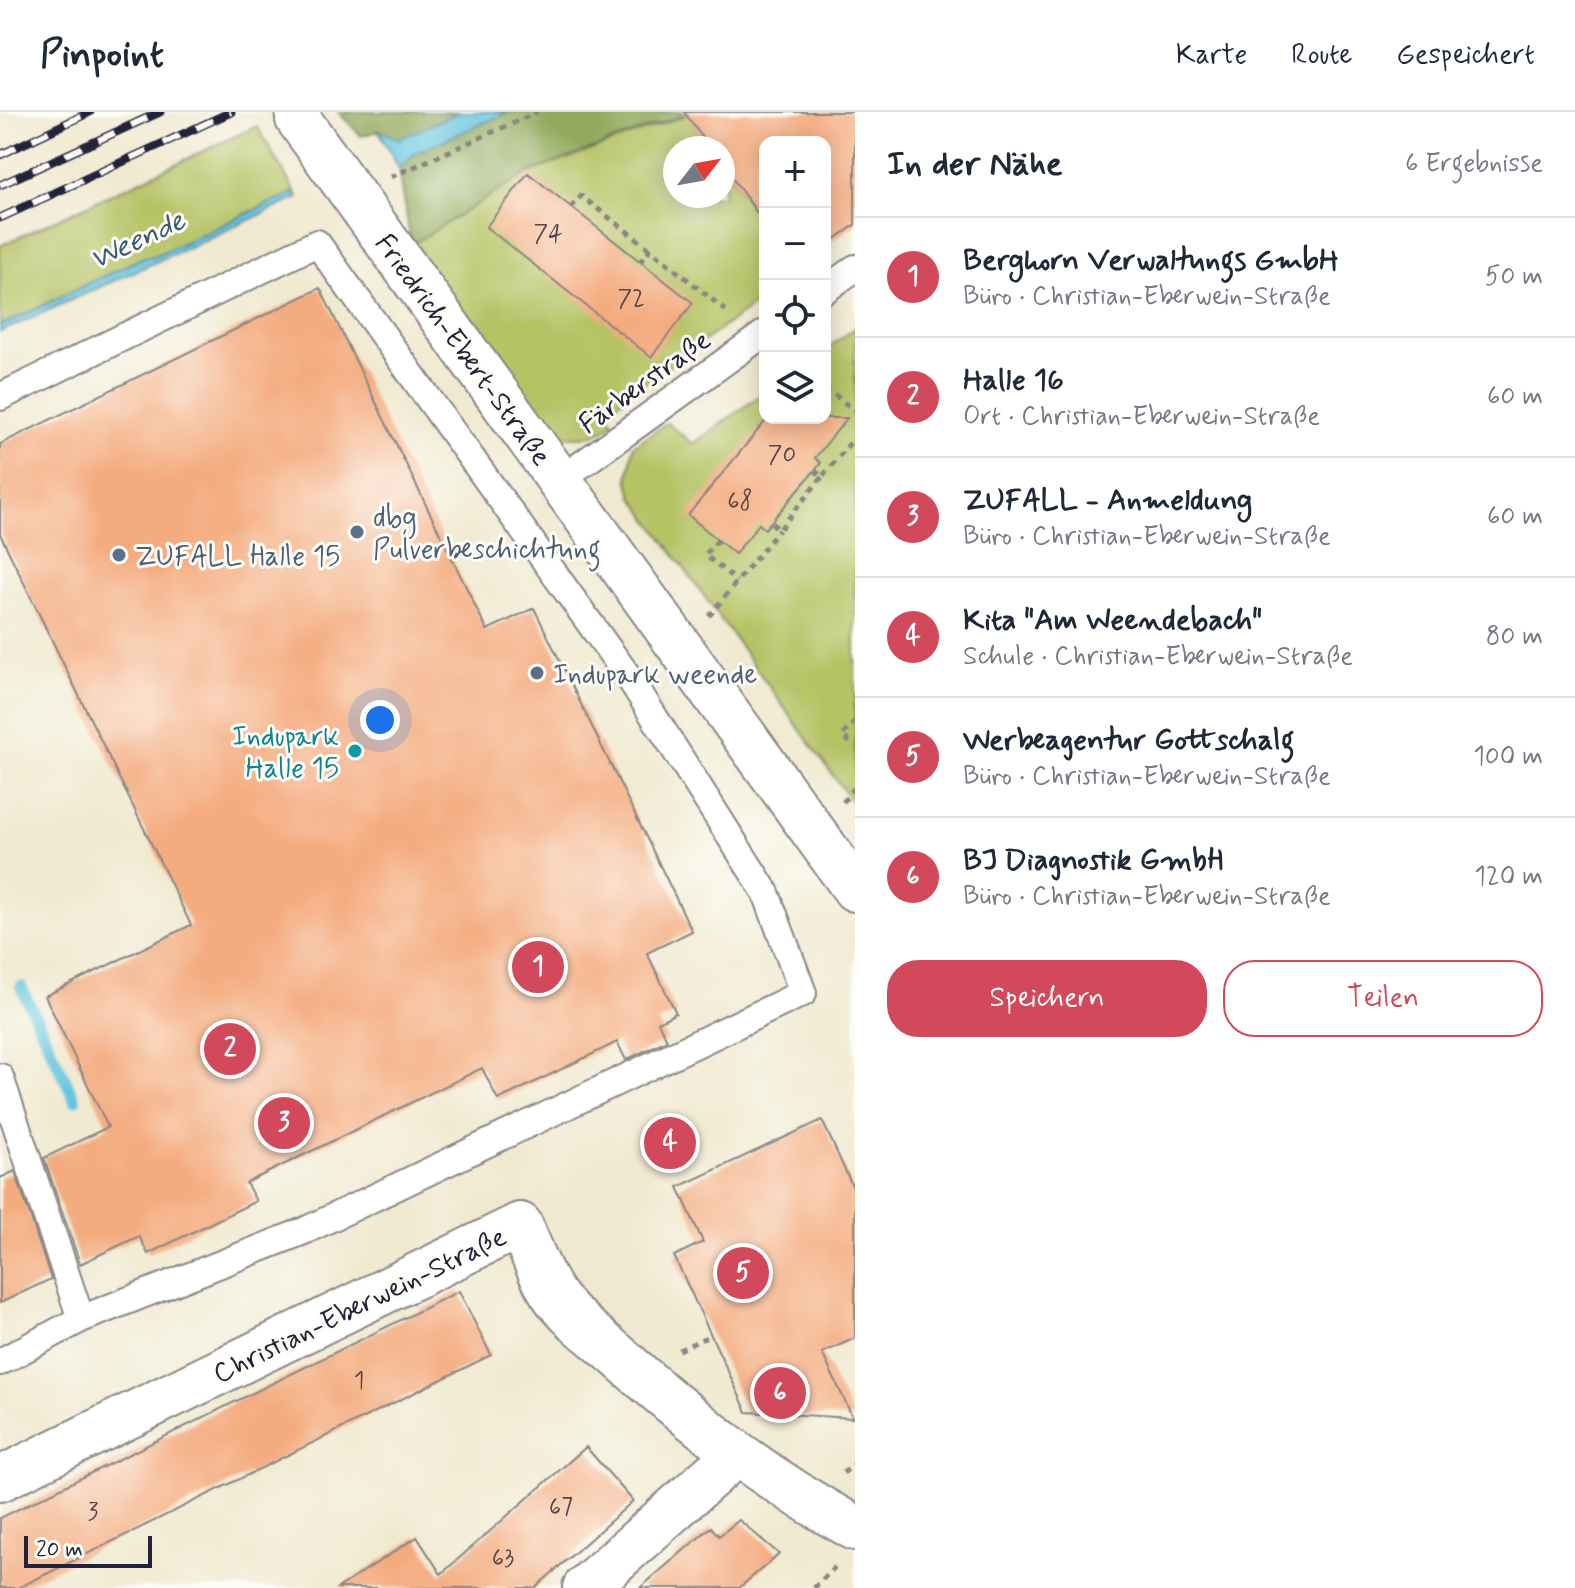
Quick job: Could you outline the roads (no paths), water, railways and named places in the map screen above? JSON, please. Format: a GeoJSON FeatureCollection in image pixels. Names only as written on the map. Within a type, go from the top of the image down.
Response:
{"type":"FeatureCollection","features":[{"type":"Feature","properties":{"kind":"street","name":"Friedrich-Ebert-Straße"},"geometry":{"type":"LineString","coordinates":[[298,119],[855,889]]}},
{"type":"Feature","properties":{"kind":"street","name":"Christian-Eberwein-Straße"},"geometry":{"type":"LineString","coordinates":[[0,1479],[520,1225],[555,1297],[690,1420],[735,1455],[855,1528]]}},
{"type":"Feature","properties":{"kind":"street"},"geometry":{"type":"LineString","coordinates":[[585,1588],[735,1455]]}},
{"type":"Feature","properties":{"kind":"lane"},"geometry":{"type":"LineString","coordinates":[[0,397],[317,243],[632,682],[766,893],[803,993],[304,1231],[81,1319],[0,1362]]}},
{"type":"Feature","properties":{"kind":"lane"},"geometry":{"type":"LineString","coordinates":[[831,286],[855,268]]}},
{"type":"Feature","properties":{"kind":"lane","name":"Färberstraße"},"geometry":{"type":"LineString","coordinates":[[560,480],[759,337]]}},
{"type":"Feature","properties":{"kind":"lane"},"geometry":{"type":"LineString","coordinates":[[0,1077],[81,1319]]}},
{"type":"Feature","properties":{"kind":"water"},"geometry":{"type":"Polygon","coordinates":[[[459,112],[508,112],[415,153],[399,168],[379,130],[399,139],[459,112]]]}},
{"type":"Feature","properties":{"kind":"water"},"geometry":{"type":"Polygon","coordinates":[[[295,192],[298,198],[0,332],[0,326],[144,257],[154,256],[295,192]]]}},
{"type":"Feature","properties":{"kind":"waterway"},"geometry":{"type":"LineString","coordinates":[[21,987],[75,1100]]}},
{"type":"Feature","properties":{"kind":"railway"},"geometry":{"type":"LineString","coordinates":[[0,155],[90,112]]}},
{"type":"Feature","properties":{"kind":"railway"},"geometry":{"type":"LineString","coordinates":[[0,185],[160,112]]}},
{"type":"Feature","properties":{"kind":"railway"},"geometry":{"type":"LineString","coordinates":[[0,218],[231,112]]}},
{"type":"Feature","properties":{"kind":"place","name":"dbg Pulverbeschichtung"},"geometry":{"type":"Point","coordinates":[357,532]}},
{"type":"Feature","properties":{"kind":"place","name":"ZUFALL Halle 15"},"geometry":{"type":"Point","coordinates":[119,555]}},
{"type":"Feature","properties":{"kind":"place","name":"Indupark weende"},"geometry":{"type":"Point","coordinates":[537,673]}},
{"type":"Feature","properties":{"kind":"place","name":"Indupark Halle 15"},"geometry":{"type":"Point","coordinates":[355,751]}},
{"type":"Feature","properties":{"kind":"place","name":"Berghorn Verwaltungs GmbH"},"geometry":{"type":"Point","coordinates":[538,967]}},
{"type":"Feature","properties":{"kind":"place","name":"Halle 16"},"geometry":{"type":"Point","coordinates":[230,1049]}},
{"type":"Feature","properties":{"kind":"place","name":"ZUFALL - Anmeldung"},"geometry":{"type":"Point","coordinates":[284,1123]}},
{"type":"Feature","properties":{"kind":"place","name":"Kita \"Am Weendebach\""},"geometry":{"type":"Point","coordinates":[670,1143]}},
{"type":"Feature","properties":{"kind":"place","name":"Werbeagentur Gottschalg"},"geometry":{"type":"Point","coordinates":[743,1273]}},
{"type":"Feature","properties":{"kind":"place","name":"BJ Diagnostik GmbH"},"geometry":{"type":"Point","coordinates":[780,1393]}},
{"type":"Feature","properties":{"kind":"water label","name":"Weende"},"geometry":{"type":"Point","coordinates":[137,239]}}]}
